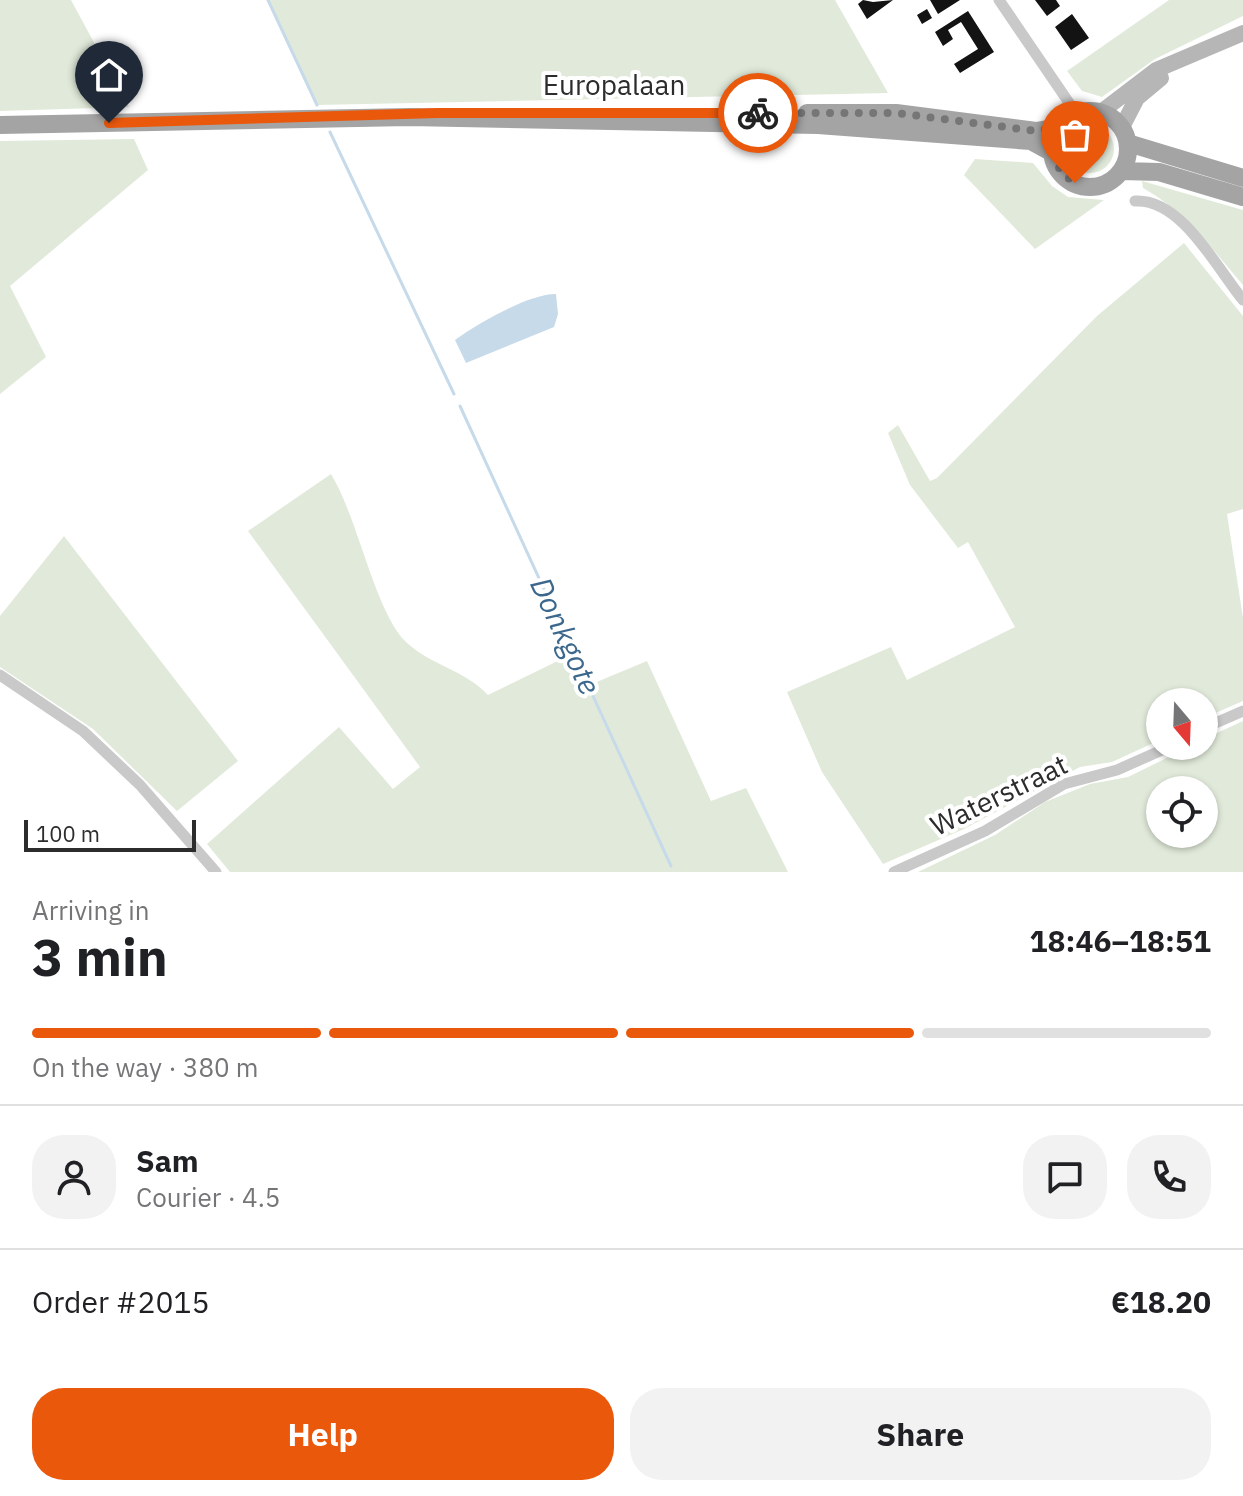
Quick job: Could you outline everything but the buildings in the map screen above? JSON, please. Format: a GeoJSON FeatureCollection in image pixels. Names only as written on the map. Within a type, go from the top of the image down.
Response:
{"type":"FeatureCollection","features":[{"type":"Feature","properties":{"kind":"main road"},"geometry":{"type":"LineString","coordinates":[[1243,33],[1188,59],[1156,70],[1101,112],[1076,113],[1059,127],[1053,153],[1056,166],[1075,183],[1100,185],[1122,171],[1142,169],[1243,197]]}},
{"type":"Feature","properties":{"kind":"main road"},"geometry":{"type":"LineString","coordinates":[[1122,171],[1125,135],[1137,98],[1188,59]]}},
{"type":"Feature","properties":{"kind":"main road"},"geometry":{"type":"LineString","coordinates":[[1101,112],[1125,135],[1243,178]]}},
{"type":"Feature","properties":{"kind":"main road","name":"Europalaan"},"geometry":{"type":"LineString","coordinates":[[409,117],[437,113],[896,113],[1036,131],[1059,127]]}},
{"type":"Feature","properties":{"kind":"main road","name":"Europalaan"},"geometry":{"type":"LineString","coordinates":[[0,125],[409,117],[818,125],[1017,139],[1035,142],[1053,153]]}},
{"type":"Feature","properties":{"kind":"street"},"geometry":{"type":"LineString","coordinates":[[999,0],[1076,113]]}},
{"type":"Feature","properties":{"kind":"street"},"geometry":{"type":"LineString","coordinates":[[1135,201],[1152,200],[1174,212],[1243,300]]}},
{"type":"Feature","properties":{"kind":"street"},"geometry":{"type":"LineString","coordinates":[[0,675],[83,731],[140,785],[216,872]]}},
{"type":"Feature","properties":{"kind":"street"},"geometry":{"type":"LineString","coordinates":[[1218,722],[1243,711]]}},
{"type":"Feature","properties":{"kind":"street","name":"Waterstraat"},"geometry":{"type":"LineString","coordinates":[[894,872],[985,831],[1064,784],[1117,770],[1146,757]]}},
{"type":"Feature","properties":{"kind":"green space"},"geometry":{"type":"Polygon","coordinates":[[[0,0],[71,0],[129,107],[0,111],[0,0]]]}},
{"type":"Feature","properties":{"kind":"green space"},"geometry":{"type":"Polygon","coordinates":[[[268,0],[835,0],[888,93],[317,105],[268,0]]]}},
{"type":"Feature","properties":{"kind":"green space"},"geometry":{"type":"Polygon","coordinates":[[[1169,0],[1243,0],[1243,16],[1155,59],[1102,97],[1082,91],[1067,71],[1169,0]]]}},
{"type":"Feature","properties":{"kind":"green space"},"geometry":{"type":"Polygon","coordinates":[[[1090,125],[1107,132],[1114,149],[1107,166],[1090,173],[1073,166],[1066,149],[1073,132],[1090,125]]]}},
{"type":"Feature","properties":{"kind":"green space"},"geometry":{"type":"Polygon","coordinates":[[[134,139],[148,170],[10,286],[46,357],[0,394],[0,141],[134,139]]]}},
{"type":"Feature","properties":{"kind":"green space"},"geometry":{"type":"Polygon","coordinates":[[[975,159],[1033,163],[1052,186],[1068,197],[1104,200],[1035,249],[964,175],[975,159]]]}},
{"type":"Feature","properties":{"kind":"green space"},"geometry":{"type":"Polygon","coordinates":[[[1142,181],[1243,210],[1243,285],[1197,232],[1172,208],[1143,188],[1142,181]]]}},
{"type":"Feature","properties":{"kind":"green space"},"geometry":{"type":"Polygon","coordinates":[[[1184,243],[1243,316],[1243,509],[1227,514],[1243,618],[1243,701],[1218,712],[1218,688],[1146,688],[1146,746],[1112,762],[1080,767],[964,829],[883,864],[822,772],[787,692],[891,647],[907,680],[1015,627],[968,542],[958,548],[910,485],[888,433],[898,425],[930,481],[937,478],[1097,316],[1184,243]]]}},
{"type":"Feature","properties":{"kind":"green space"},"geometry":{"type":"Polygon","coordinates":[[[331,474],[350,515],[385,609],[395,628],[415,650],[469,679],[488,695],[572,654],[587,686],[647,661],[711,801],[746,788],[788,872],[230,872],[207,844],[339,727],[393,789],[420,767],[248,531],[331,474]]]}},
{"type":"Feature","properties":{"kind":"green space"},"geometry":{"type":"Polygon","coordinates":[[[64,536],[238,761],[177,811],[93,729],[0,667],[0,616],[64,536]]]}},
{"type":"Feature","properties":{"kind":"green space"},"geometry":{"type":"Polygon","coordinates":[[[1243,721],[1243,872],[918,872],[995,835],[1045,802],[1090,784],[1128,777],[1163,760],[1218,760],[1218,733],[1243,721]]]}},
{"type":"Feature","properties":{"kind":"water"},"geometry":{"type":"Polygon","coordinates":[[[556,294],[558,314],[554,327],[466,363],[455,340],[518,304],[556,294]]]}},
{"type":"Feature","properties":{"kind":"waterway","name":"Donkgote"},"geometry":{"type":"LineString","coordinates":[[268,0],[317,105]]}},
{"type":"Feature","properties":{"kind":"waterway","name":"Donkgote"},"geometry":{"type":"LineString","coordinates":[[330,132],[454,394]]}},
{"type":"Feature","properties":{"kind":"waterway","name":"Donkgote"},"geometry":{"type":"LineString","coordinates":[[460,406],[671,866]]}},
{"type":"Feature","properties":{"kind":"way so far"},"geometry":{"type":"LineString","coordinates":[[758,113],[896,113],[1036,131],[1059,127],[1053,144],[1056,166],[1075,183]]}},
{"type":"Feature","properties":{"kind":"route"},"geometry":{"type":"LineString","coordinates":[[109,123],[409,117],[437,113],[758,113]]}}]}
